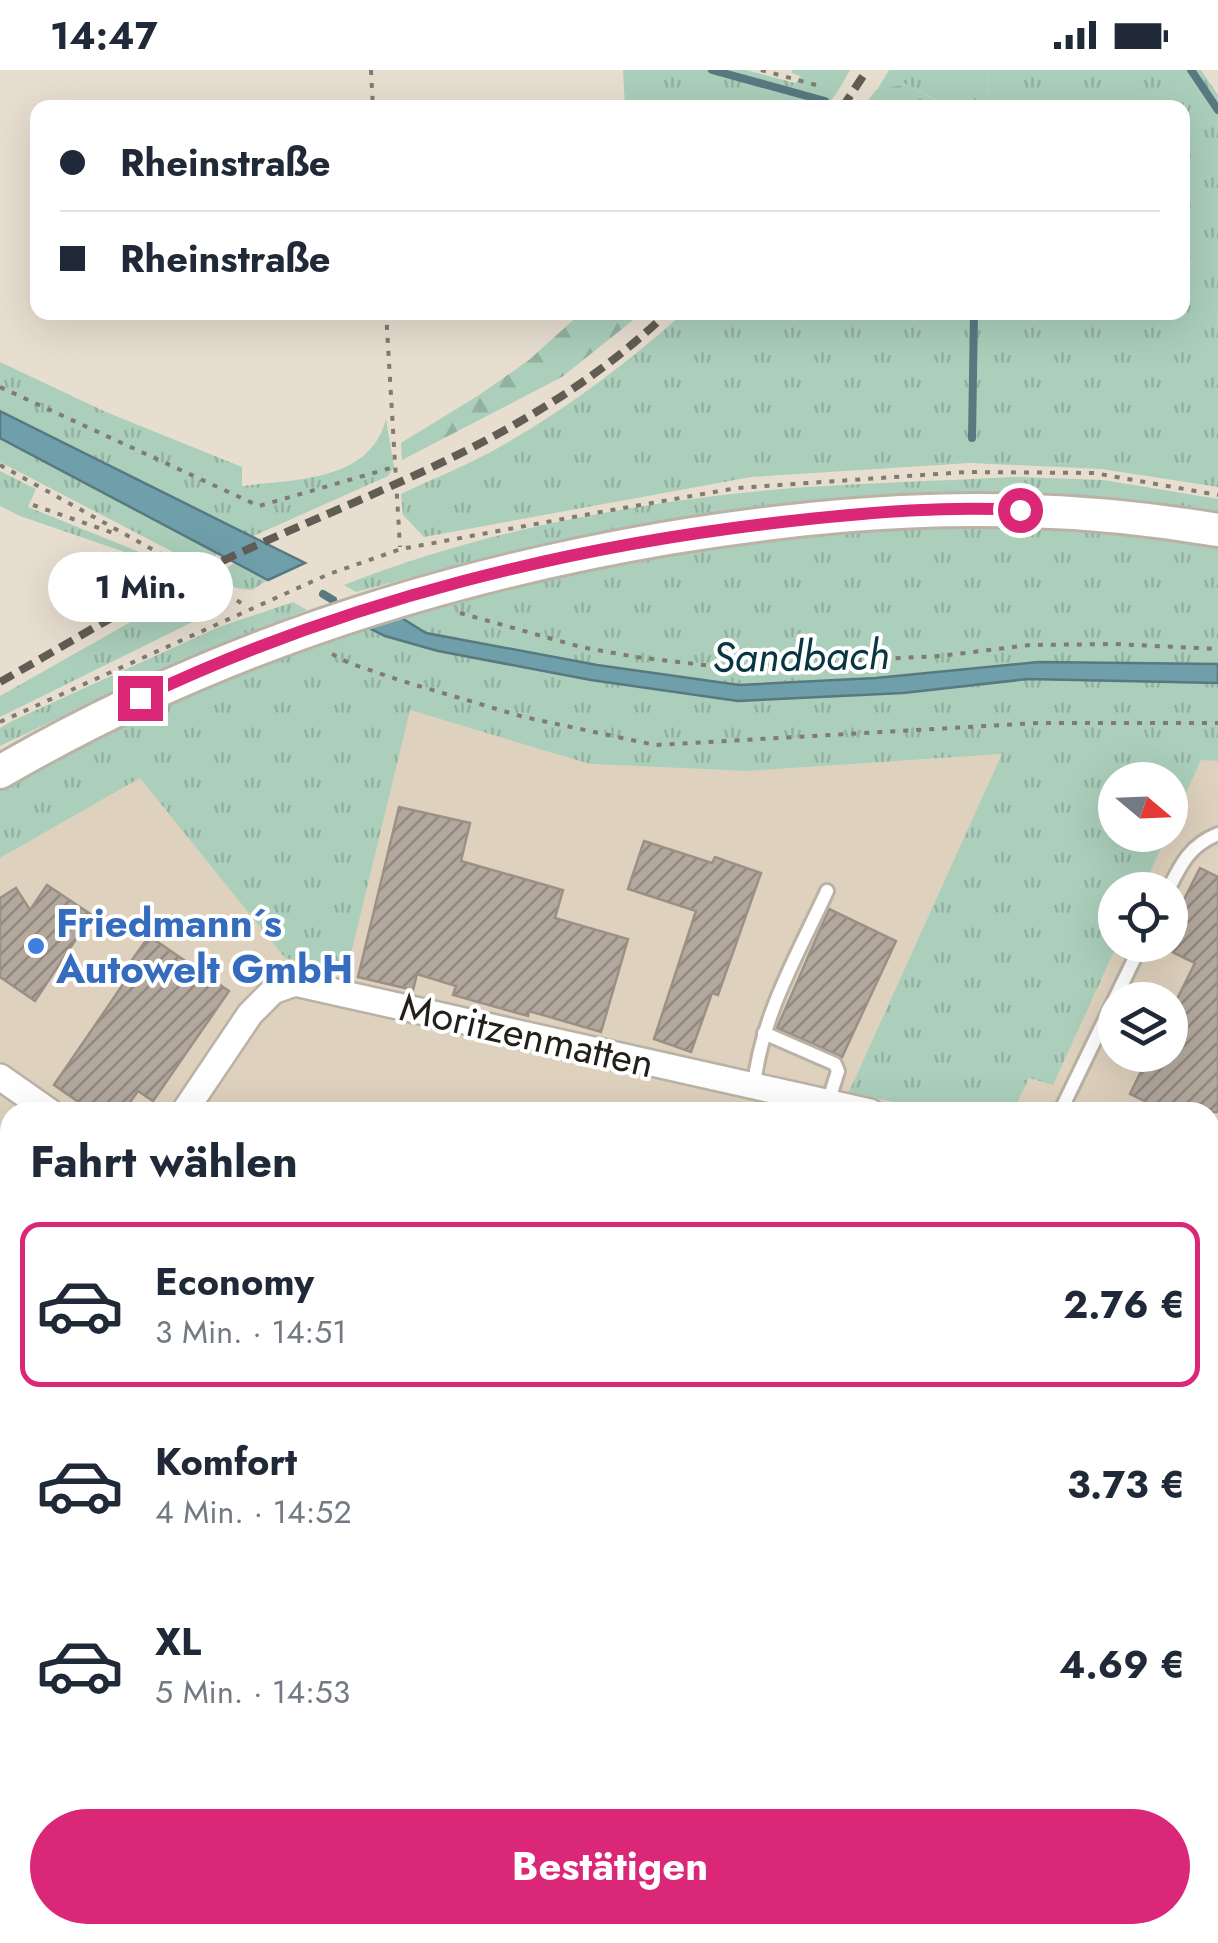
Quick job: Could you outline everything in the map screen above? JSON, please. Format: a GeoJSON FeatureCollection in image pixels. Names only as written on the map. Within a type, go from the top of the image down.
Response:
{"type":"FeatureCollection","features":[{"type":"Feature","properties":{"kind":"street"},"geometry":{"type":"LineString","coordinates":[[0,772],[71,731],[175,681],[307,630],[436,588],[611,548],[744,526],[888,511],[984,508],[1143,517],[1218,530]]}},
{"type":"Feature","properties":{"kind":"street","name":"Moritzenmatten"},"geometry":{"type":"LineString","coordinates":[[191,1102],[250,1014],[273,991],[295,983],[824,1102]]}},
{"type":"Feature","properties":{"kind":"street"},"geometry":{"type":"LineString","coordinates":[[0,1078],[35,1102]]}},
{"type":"Feature","properties":{"kind":"lane"},"geometry":{"type":"LineString","coordinates":[[1177,872],[1198,844],[1218,834]]}},
{"type":"Feature","properties":{"kind":"lane"},"geometry":{"type":"LineString","coordinates":[[754,1086],[757,1053],[764,1033],[827,891]]}},
{"type":"Feature","properties":{"kind":"lane"},"geometry":{"type":"LineString","coordinates":[[1065,1102],[1133,962]]}},
{"type":"Feature","properties":{"kind":"lane"},"geometry":{"type":"LineString","coordinates":[[764,1033],[835,1064],[838,1071],[828,1102]]}},
{"type":"Feature","properties":{"kind":"path"},"geometry":{"type":"LineString","coordinates":[[371,70],[373,100]]}},
{"type":"Feature","properties":{"kind":"path"},"geometry":{"type":"LineString","coordinates":[[761,70],[816,85]]}},
{"type":"Feature","properties":{"kind":"path"},"geometry":{"type":"LineString","coordinates":[[386,320],[400,550]]}},
{"type":"Feature","properties":{"kind":"path"},"geometry":{"type":"LineString","coordinates":[[0,387],[259,506],[394,467]]}},
{"type":"Feature","properties":{"kind":"path"},"geometry":{"type":"LineString","coordinates":[[0,465],[195,573],[249,608]]}},
{"type":"Feature","properties":{"kind":"path"},"geometry":{"type":"LineString","coordinates":[[33,505],[128,538]]}},
{"type":"Feature","properties":{"kind":"path"},"geometry":{"type":"LineString","coordinates":[[0,722],[329,574]]}},
{"type":"Feature","properties":{"kind":"path"},"geometry":{"type":"LineString","coordinates":[[436,588],[448,608],[476,619],[582,647],[721,667],[940,656],[1030,645],[1218,649]]}},
{"type":"Feature","properties":{"kind":"path"},"geometry":{"type":"LineString","coordinates":[[307,630],[348,663],[402,681],[524,717],[656,745],[1039,723],[1218,723]]}},
{"type":"Feature","properties":{"kind":"shaded area"},"geometry":{"type":"Polygon","coordinates":[[[410,710],[591,764],[748,771],[1003,754],[850,1091],[896,1102],[0,1102],[0,858],[140,777],[285,958],[410,710]]]}},
{"type":"Feature","properties":{"kind":"shaded area"},"geometry":{"type":"Polygon","coordinates":[[[1201,759],[1218,761],[1218,1102],[1018,1102],[1029,1078],[1053,1084],[1098,986],[1098,1072],[1188,1072],[1188,982],[1100,982],[1109,962],[1188,962],[1188,872],[1150,872],[1159,852],[1188,852],[1188,788],[1201,759]]]}},
{"type":"Feature","properties":{"kind":"green space"},"geometry":{"type":"Polygon","coordinates":[[[623,70],[746,70],[795,83],[782,100],[625,100],[623,70]]]}},
{"type":"Feature","properties":{"kind":"green space"},"geometry":{"type":"Polygon","coordinates":[[[792,70],[850,70],[838,91],[792,70]]]}},
{"type":"Feature","properties":{"kind":"green space"},"geometry":{"type":"Polygon","coordinates":[[[889,70],[955,70],[957,100],[936,100],[906,84],[877,90],[889,70]]]}},
{"type":"Feature","properties":{"kind":"green space"},"geometry":{"type":"Polygon","coordinates":[[[955,70],[987,70],[988,100],[956,100],[955,70]]]}},
{"type":"Feature","properties":{"kind":"green space"},"geometry":{"type":"Polygon","coordinates":[[[987,70],[1201,70],[1218,95],[1218,487],[1102,469],[970,463],[751,477],[424,537],[403,515],[401,494],[492,451],[552,415],[619,367],[675,320],[1190,320],[1190,100],[988,100],[987,70]]]}},
{"type":"Feature","properties":{"kind":"green space"},"geometry":{"type":"Polygon","coordinates":[[[801,76],[838,91],[831,100],[782,100],[801,76]]]}},
{"type":"Feature","properties":{"kind":"green space"},"geometry":{"type":"Polygon","coordinates":[[[906,84],[935,100],[868,100],[876,90],[906,84]]]}},
{"type":"Feature","properties":{"kind":"green space"},"geometry":{"type":"Polygon","coordinates":[[[573,320],[633,320],[562,377],[402,460],[401,443],[529,360],[573,320]]]}},
{"type":"Feature","properties":{"kind":"green space"},"geometry":{"type":"Polygon","coordinates":[[[0,362],[106,412],[242,467],[242,486],[307,478],[347,466],[377,440],[386,419],[394,467],[388,476],[251,537],[0,411],[0,362]]]}},
{"type":"Feature","properties":{"kind":"green space"},"geometry":{"type":"Polygon","coordinates":[[[0,438],[221,553],[196,564],[0,462],[0,438]]]}},
{"type":"Feature","properties":{"kind":"green space"},"geometry":{"type":"Polygon","coordinates":[[[0,471],[36,489],[28,507],[174,566],[155,572],[145,559],[0,506],[0,471]]]}},
{"type":"Feature","properties":{"kind":"green space"},"geometry":{"type":"Polygon","coordinates":[[[1014,477],[1103,480],[1218,499],[1218,516],[1096,496],[932,493],[802,502],[503,553],[356,592],[344,585],[489,538],[640,507],[775,490],[1014,477]]]}},
{"type":"Feature","properties":{"kind":"green space"},"geometry":{"type":"Polygon","coordinates":[[[999,519],[1218,542],[1218,664],[1038,662],[876,678],[739,685],[597,665],[426,633],[400,618],[529,576],[828,527],[999,519]]]}},
{"type":"Feature","properties":{"kind":"green space"},"geometry":{"type":"Polygon","coordinates":[[[237,562],[268,580],[252,590],[236,588],[213,575],[237,562]]]}},
{"type":"Feature","properties":{"kind":"green space"},"geometry":{"type":"Polygon","coordinates":[[[201,582],[220,598],[219,609],[0,717],[0,696],[201,582]]]}},
{"type":"Feature","properties":{"kind":"green space"},"geometry":{"type":"Polygon","coordinates":[[[293,602],[307,610],[183,659],[0,746],[0,728],[12,721],[219,627],[293,602]]]}},
{"type":"Feature","properties":{"kind":"green space"},"geometry":{"type":"Polygon","coordinates":[[[365,626],[438,651],[591,680],[738,701],[903,693],[1028,679],[1218,683],[1218,761],[1201,760],[1188,789],[1188,762],[1098,762],[1098,852],[1159,852],[1150,872],[1098,872],[1098,962],[1109,962],[1053,1085],[1029,1078],[1018,1102],[894,1102],[849,1092],[1002,754],[748,771],[590,764],[410,710],[347,970],[285,958],[140,778],[0,858],[0,790],[61,751],[131,714],[365,626]]]}},
{"type":"Feature","properties":{"kind":"water"},"geometry":{"type":"Polygon","coordinates":[[[0,411],[305,563],[268,580],[0,438],[0,411]]]}},
{"type":"Feature","properties":{"kind":"water"},"geometry":{"type":"Polygon","coordinates":[[[400,617],[426,633],[597,665],[739,685],[876,678],[1038,662],[1218,664],[1218,683],[1028,679],[903,693],[738,701],[591,680],[438,651],[365,626],[400,617]]]}},
{"type":"Feature","properties":{"kind":"building"},"geometry":{"type":"Polygon","coordinates":[[[399,807],[470,823],[461,861],[563,890],[555,918],[628,939],[601,1032],[453,995],[456,986],[417,974],[413,990],[358,977],[399,807]]]}},
{"type":"Feature","properties":{"kind":"building"},"geometry":{"type":"Polygon","coordinates":[[[644,841],[712,863],[715,857],[761,873],[718,995],[712,993],[691,1052],[654,1039],[696,911],[628,889],[644,841]]]}},
{"type":"Feature","properties":{"kind":"building"},"geometry":{"type":"Polygon","coordinates":[[[1200,868],[1218,877],[1218,1102],[1146,1102],[1130,1094],[1141,1072],[1188,1072],[1186,982],[1195,963],[1188,960],[1188,892],[1200,868]]]}},
{"type":"Feature","properties":{"kind":"building","name":"Friedmann´s Autowelt GmbH"},"geometry":{"type":"Polygon","coordinates":[[[47,885],[92,915],[35,1001],[0,977],[0,898],[16,888],[30,910],[47,885]]]}},
{"type":"Feature","properties":{"kind":"building"},"geometry":{"type":"Polygon","coordinates":[[[829,909],[896,941],[842,1057],[777,1028],[829,909]]]}},
{"type":"Feature","properties":{"kind":"building"},"geometry":{"type":"Polygon","coordinates":[[[149,936],[229,991],[153,1101],[138,1091],[130,1102],[79,1102],[54,1085],[137,964],[132,960],[149,936]]]}},
{"type":"Feature","properties":{"kind":"waterway"},"geometry":{"type":"LineString","coordinates":[[712,70],[821,100]]}},
{"type":"Feature","properties":{"kind":"waterway"},"geometry":{"type":"LineString","coordinates":[[1191,70],[1218,110]]}},
{"type":"Feature","properties":{"kind":"waterway"},"geometry":{"type":"LineString","coordinates":[[972,438],[974,320]]}},
{"type":"Feature","properties":{"kind":"waterway","name":"Sandbach"},"geometry":{"type":"LineString","coordinates":[[323,594],[333,600]]}},
{"type":"Feature","properties":{"kind":"railway"},"geometry":{"type":"LineString","coordinates":[[847,100],[867,70]]}},
{"type":"Feature","properties":{"kind":"railway"},"geometry":{"type":"LineString","coordinates":[[0,682],[192,575],[511,427],[618,356],[659,320]]}},
{"type":"Feature","properties":{"kind":"place","name":"Friedmann´s Autowelt GmbH"},"geometry":{"type":"Point","coordinates":[36,946]}},
{"type":"Feature","properties":{"kind":"route"},"geometry":{"type":"LineString","coordinates":[[140,698],[296,634],[381,605],[592,551],[744,526],[888,511],[1020,510]]}}]}
